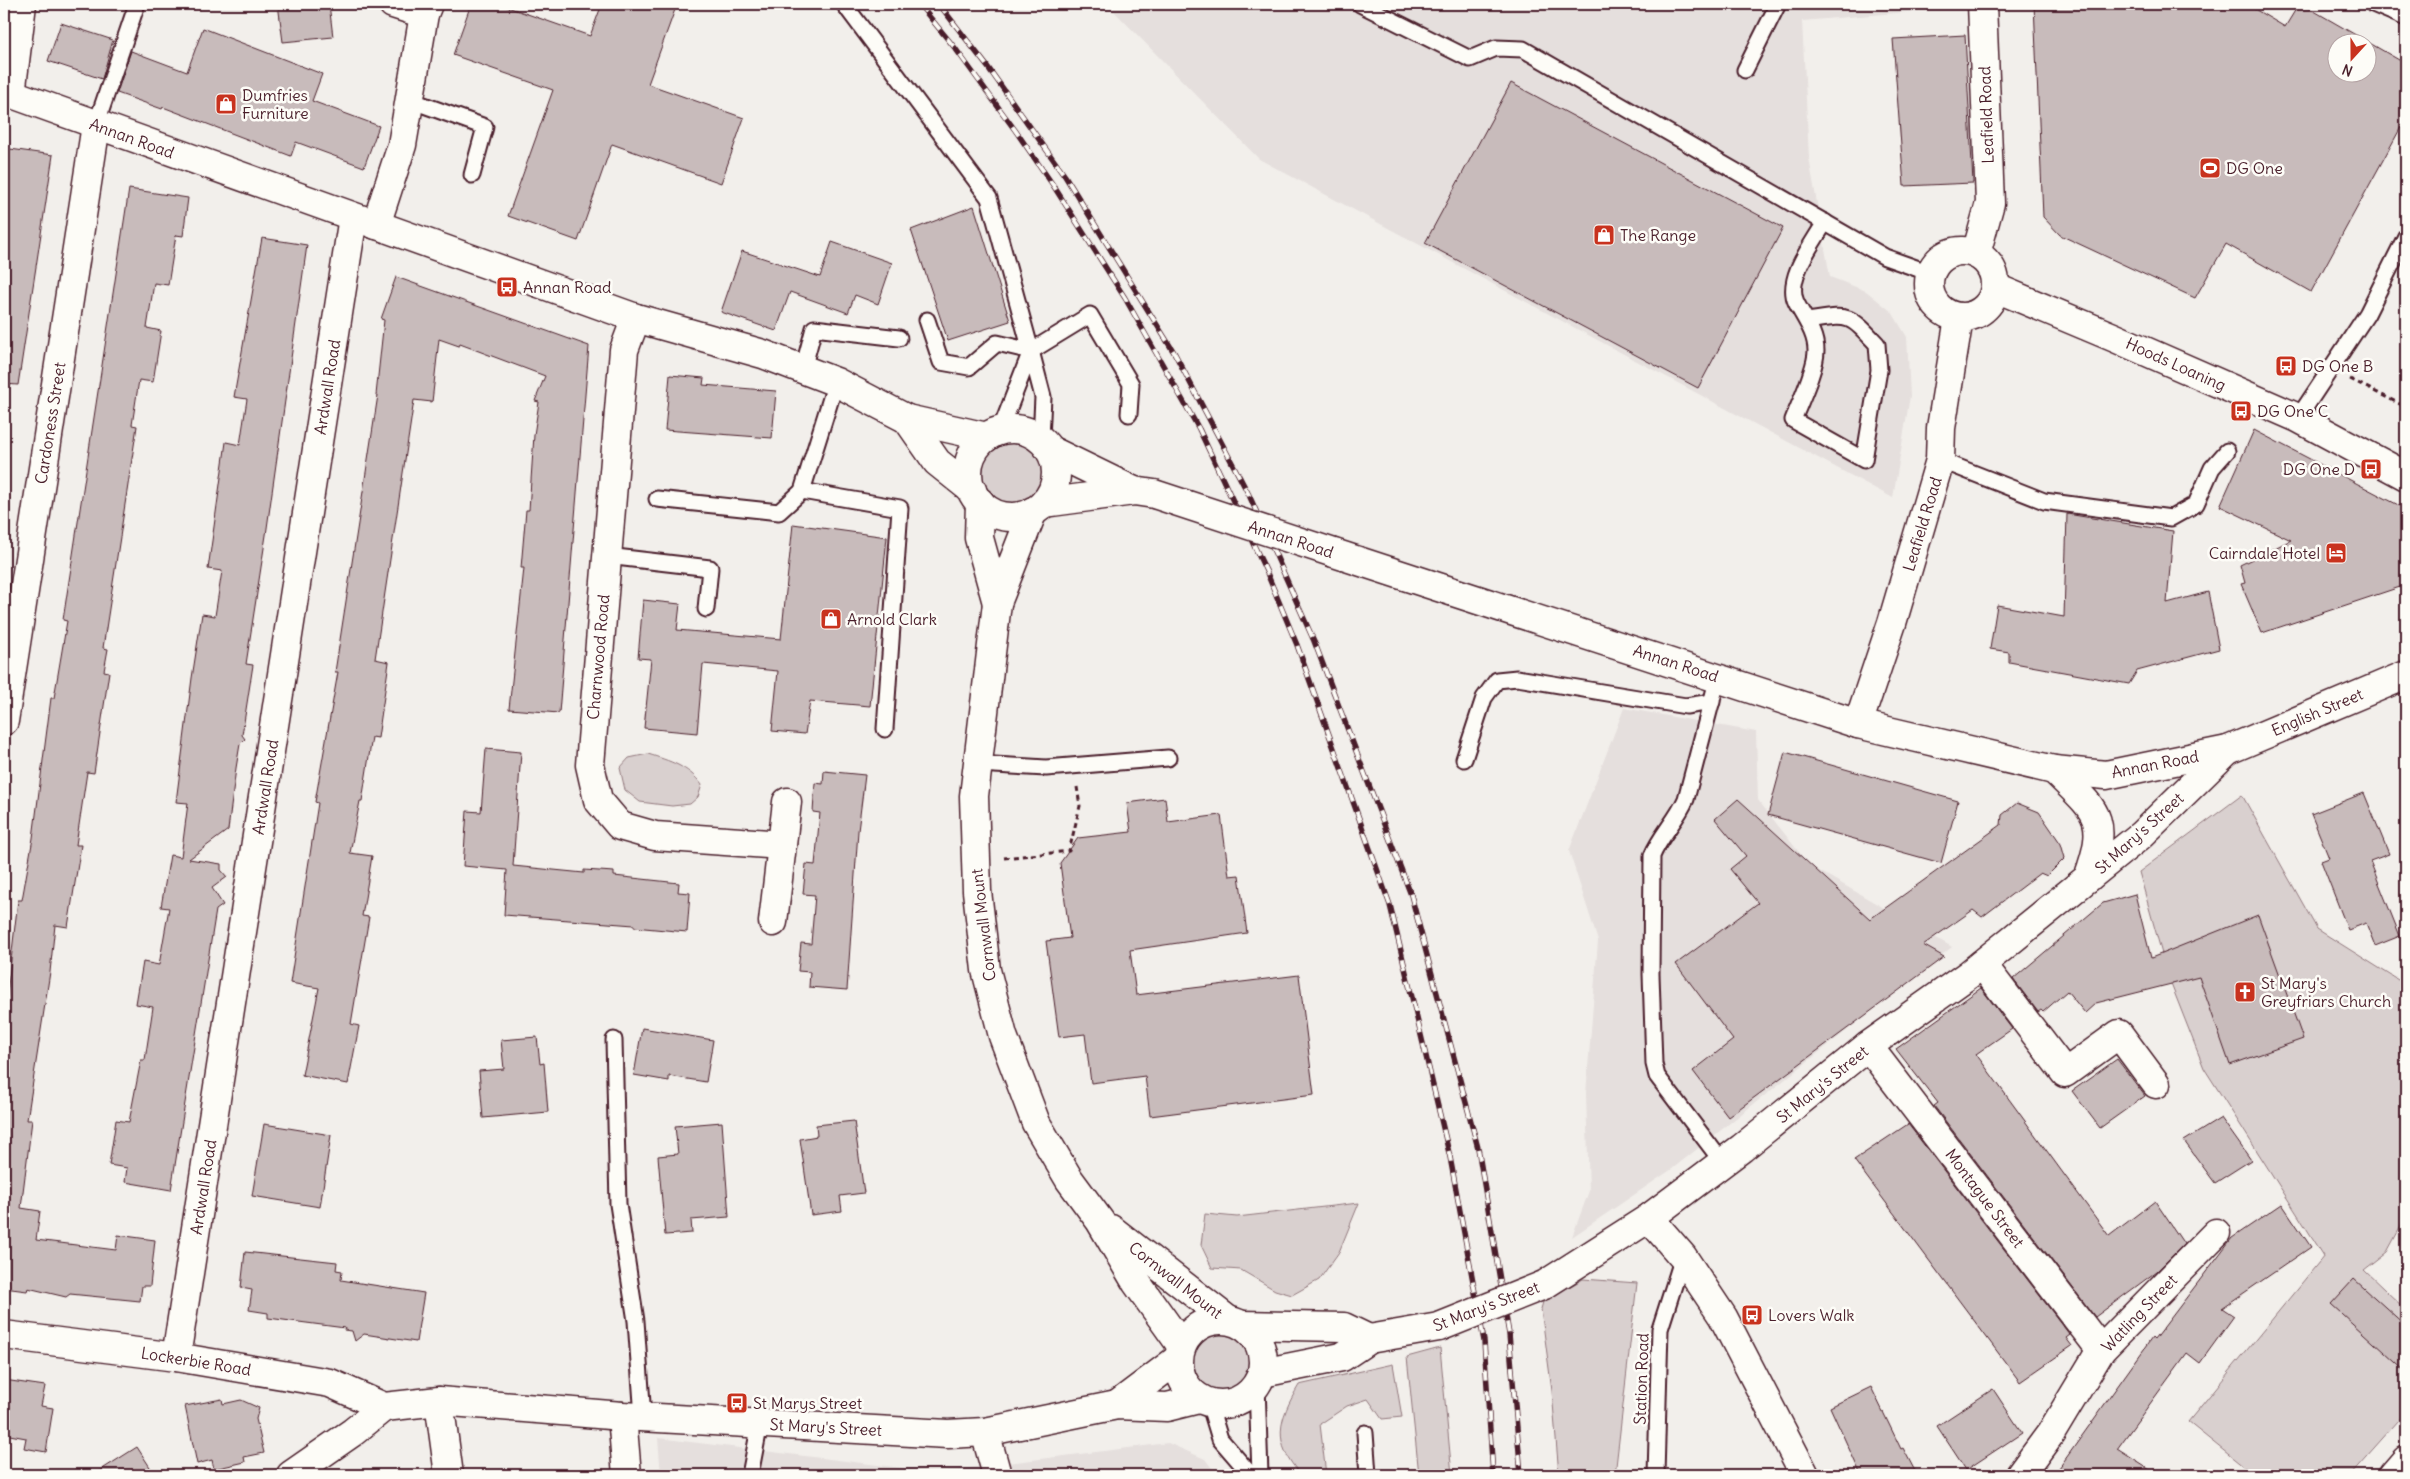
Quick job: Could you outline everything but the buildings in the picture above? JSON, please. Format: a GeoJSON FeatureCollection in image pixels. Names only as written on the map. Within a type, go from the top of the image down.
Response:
{"type":"FeatureCollection","features":[{"type":"Feature","properties":{"kind":"street"},"geometry":{"type":"LineString","coordinates":[[8,92],[22,4]]}},
{"type":"Feature","properties":{"kind":"street"},"geometry":{"type":"LineString","coordinates":[[393,4],[426,9]]}},
{"type":"Feature","properties":{"kind":"street","name":"Leafield Road"},"geometry":{"type":"LineString","coordinates":[[1976,254],[1990,203],[1982,4]]}},
{"type":"Feature","properties":{"kind":"street","name":"Ardwall Road"},"geometry":{"type":"LineString","coordinates":[[176,1357],[365,221],[402,145],[426,9]]}},
{"type":"Feature","properties":{"kind":"street","name":"Annan Road"},"geometry":{"type":"LineString","coordinates":[[8,92],[636,318],[763,354],[836,382],[907,419],[993,434]]}},
{"type":"Feature","properties":{"kind":"street","name":"Cardoness Street"},"geometry":{"type":"LineString","coordinates":[[4,720],[96,125]]}},
{"type":"Feature","properties":{"kind":"street"},"geometry":{"type":"LineString","coordinates":[[1954,252],[1976,254],[1991,268],[1996,288],[1993,298],[1987,307],[1969,318],[1949,316],[1934,302],[1929,293],[1930,273],[1936,263],[1944,256],[1954,252]]}},
{"type":"Feature","properties":{"kind":"street","name":"Hoods Loaning"},"geometry":{"type":"LineString","coordinates":[[1996,288],[2298,418],[2406,476]]}},
{"type":"Feature","properties":{"kind":"street","name":"Charnwood Road"},"geometry":{"type":"LineString","coordinates":[[636,318],[624,350],[590,765],[598,800],[620,826],[655,836],[782,845]]}},
{"type":"Feature","properties":{"kind":"street","name":"Leafield Road"},"geometry":{"type":"LineString","coordinates":[[1858,724],[1892,623],[1940,460],[1941,428],[1959,318]]}},
{"type":"Feature","properties":{"kind":"street","name":"Annan Road"},"geometry":{"type":"LineString","coordinates":[[907,419],[937,462],[976,496]]}},
{"type":"Feature","properties":{"kind":"street"},"geometry":{"type":"LineString","coordinates":[[1021,430],[1046,445],[1056,463],[1056,478],[1052,491],[1039,507],[1019,516],[1005,516],[991,511],[976,496],[968,476],[970,461],[976,448],[993,434],[1021,430]]}},
{"type":"Feature","properties":{"kind":"street","name":"Annan Road"},"geometry":{"type":"LineString","coordinates":[[1046,445],[1144,492],[1334,553],[1715,690],[2054,770],[2106,774],[2228,750]]}},
{"type":"Feature","properties":{"kind":"street","name":"Annan Road"},"geometry":{"type":"LineString","coordinates":[[1039,507],[1144,492]]}},
{"type":"Feature","properties":{"kind":"street","name":"Cornwall Mount"},"geometry":{"type":"LineString","coordinates":[[976,496],[979,538],[997,603]]}},
{"type":"Feature","properties":{"kind":"street","name":"Cornwall Mount"},"geometry":{"type":"LineString","coordinates":[[1039,507],[997,603],[974,796],[976,891],[986,970],[1003,1036],[1036,1123],[1068,1179],[1100,1220],[1180,1352]]}},
{"type":"Feature","properties":{"kind":"street","name":"English Street"},"geometry":{"type":"LineString","coordinates":[[2228,750],[2406,675]]}},
{"type":"Feature","properties":{"kind":"street","name":"St Mary's Street"},"geometry":{"type":"LineString","coordinates":[[1260,1379],[1342,1357],[1370,1340],[1439,1327],[1544,1285],[1649,1218],[1723,1163],[1868,1046],[1982,964],[2140,835],[2228,750]]}},
{"type":"Feature","properties":{"kind":"street"},"geometry":{"type":"LineString","coordinates":[[2054,770],[2092,809],[2100,827],[2098,850],[2088,878]]}},
{"type":"Feature","properties":{"kind":"street"},"geometry":{"type":"LineString","coordinates":[[773,922],[787,802]]}},
{"type":"Feature","properties":{"kind":"street"},"geometry":{"type":"LineString","coordinates":[[1982,964],[2065,1073],[2120,1034],[2156,1084]]}},
{"type":"Feature","properties":{"kind":"street","name":"Montague Street"},"geometry":{"type":"LineString","coordinates":[[1868,1046],[2101,1350]]}},
{"type":"Feature","properties":{"kind":"street"},"geometry":{"type":"LineString","coordinates":[[1649,1218],[1683,1257],[1723,1317],[1805,1475]]}},
{"type":"Feature","properties":{"kind":"street","name":"Cornwall Mount"},"geometry":{"type":"LineString","coordinates":[[1100,1220],[1235,1323]]}},
{"type":"Feature","properties":{"kind":"street","name":"Watling Street"},"geometry":{"type":"LineString","coordinates":[[2020,1475],[2051,1433],[2101,1350],[2216,1233]]}},
{"type":"Feature","properties":{"kind":"street"},"geometry":{"type":"LineString","coordinates":[[1235,1323],[1253,1334],[1260,1346],[1263,1359],[1260,1379],[1248,1395],[1236,1402],[1222,1405],[1204,1401],[1183,1382],[1179,1371],[1180,1352],[1189,1333],[1200,1324],[1214,1320],[1235,1323],[1344,1327],[1370,1340]]}},
{"type":"Feature","properties":{"kind":"street","name":"Lockerbie Road"},"geometry":{"type":"LineString","coordinates":[[4,1335],[176,1357],[330,1383],[384,1407]]}},
{"type":"Feature","properties":{"kind":"street","name":"St Mary's Street"},"geometry":{"type":"LineString","coordinates":[[1117,1405],[1180,1352]]}},
{"type":"Feature","properties":{"kind":"street"},"geometry":{"type":"LineString","coordinates":[[438,1401],[449,1475]]}},
{"type":"Feature","properties":{"kind":"street","name":"St Mary's Street"},"geometry":{"type":"LineString","coordinates":[[384,1407],[438,1401],[632,1417],[948,1434],[984,1432],[1117,1405],[1167,1407],[1204,1401]]}},
{"type":"Feature","properties":{"kind":"street"},"geometry":{"type":"LineString","coordinates":[[291,1475],[353,1432],[384,1407]]}},
{"type":"Feature","properties":{"kind":"street"},"geometry":{"type":"LineString","coordinates":[[627,1475],[632,1417]]}},
{"type":"Feature","properties":{"kind":"street"},"geometry":{"type":"LineString","coordinates":[[984,1432],[996,1475]]}},
{"type":"Feature","properties":{"kind":"street"},"geometry":{"type":"LineString","coordinates":[[2393,1475],[2406,1460]]}},
{"type":"Feature","properties":{"kind":"lane"},"geometry":{"type":"LineString","coordinates":[[96,125],[137,4]]}},
{"type":"Feature","properties":{"kind":"lane"},"geometry":{"type":"LineString","coordinates":[[844,4],[989,198],[1032,350],[1043,397],[1046,445]]}},
{"type":"Feature","properties":{"kind":"lane"},"geometry":{"type":"LineString","coordinates":[[1360,4],[1470,59],[1496,48],[1523,48],[1885,257],[1930,273]]}},
{"type":"Feature","properties":{"kind":"lane"},"geometry":{"type":"LineString","coordinates":[[1744,70],[1778,4]]}},
{"type":"Feature","properties":{"kind":"lane"},"geometry":{"type":"LineString","coordinates":[[2373,4],[2406,18]]}},
{"type":"Feature","properties":{"kind":"lane"},"geometry":{"type":"LineString","coordinates":[[410,100],[485,127],[472,175]]}},
{"type":"Feature","properties":{"kind":"lane"},"geometry":{"type":"LineString","coordinates":[[1807,321],[1842,316],[1857,322],[1877,344],[1878,370],[1864,460],[1793,420],[1808,382],[1816,351],[1807,321],[1795,299],[1795,276],[1825,222]]}},
{"type":"Feature","properties":{"kind":"lane"},"geometry":{"type":"LineString","coordinates":[[2298,418],[2367,314],[2406,236]]}},
{"type":"Feature","properties":{"kind":"lane"},"geometry":{"type":"LineString","coordinates":[[993,434],[1032,350],[1090,315],[1130,384],[1128,414]]}},
{"type":"Feature","properties":{"kind":"lane"},"geometry":{"type":"LineString","coordinates":[[926,320],[941,362],[969,367],[997,343],[1032,350]]}},
{"type":"Feature","properties":{"kind":"lane"},"geometry":{"type":"LineString","coordinates":[[803,369],[814,328],[899,338]]}},
{"type":"Feature","properties":{"kind":"lane"},"geometry":{"type":"LineString","coordinates":[[657,499],[779,512],[802,491],[836,382]]}},
{"type":"Feature","properties":{"kind":"lane"},"geometry":{"type":"LineString","coordinates":[[1940,460],[2044,501],[2171,518],[2196,504],[2212,468],[2227,451]]}},
{"type":"Feature","properties":{"kind":"lane"},"geometry":{"type":"LineString","coordinates":[[802,491],[900,508],[885,729]]}},
{"type":"Feature","properties":{"kind":"lane"},"geometry":{"type":"LineString","coordinates":[[607,556],[710,568],[706,609]]}},
{"type":"Feature","properties":{"kind":"lane"},"geometry":{"type":"LineString","coordinates":[[1464,759],[1484,698],[1496,680],[1517,678],[1686,706],[1715,690]]}},
{"type":"Feature","properties":{"kind":"lane"},"geometry":{"type":"LineString","coordinates":[[1715,690],[1686,799],[1680,813],[1652,856],[1651,974],[1654,1064],[1657,1076],[1723,1163]]}},
{"type":"Feature","properties":{"kind":"lane"},"geometry":{"type":"LineString","coordinates":[[978,764],[1046,768],[1168,758]]}},
{"type":"Feature","properties":{"kind":"lane"},"geometry":{"type":"LineString","coordinates":[[614,1040],[618,1204],[636,1321],[632,1417]]}},
{"type":"Feature","properties":{"kind":"lane","name":"Station Road"},"geometry":{"type":"LineString","coordinates":[[1656,1475],[1660,1329],[1683,1257]]}},
{"type":"Feature","properties":{"kind":"lane"},"geometry":{"type":"LineString","coordinates":[[1260,1379],[1260,1475]]}},
{"type":"Feature","properties":{"kind":"lane"},"geometry":{"type":"LineString","coordinates":[[1204,1401],[1220,1439],[1251,1475]]}},
{"type":"Feature","properties":{"kind":"lane"},"geometry":{"type":"LineString","coordinates":[[750,1475],[760,1423]]}},
{"type":"Feature","properties":{"kind":"lane"},"geometry":{"type":"LineString","coordinates":[[1365,1433],[1368,1475]]}},
{"type":"Feature","properties":{"kind":"path"},"geometry":{"type":"LineString","coordinates":[[2329,369],[2406,407]]}},
{"type":"Feature","properties":{"kind":"path"},"geometry":{"type":"LineString","coordinates":[[1003,858],[1069,851],[1080,806],[1078,789]]}},
{"type":"Feature","properties":{"kind":"shaded area"},"geometry":{"type":"Polygon","coordinates":[[[1107,4],[1942,4],[1942,9],[1802,21],[1809,158],[1830,277],[1866,291],[1892,312],[1907,337],[1910,396],[1893,498],[1259,159],[1107,4]]]}},
{"type":"Feature","properties":{"kind":"shaded area"},"geometry":{"type":"Polygon","coordinates":[[[1006,443],[1018,443],[1029,448],[1037,456],[1042,467],[1040,485],[1029,498],[1018,503],[1006,503],[995,498],[987,490],[982,479],[982,467],[987,456],[995,448],[1006,443]]]}},
{"type":"Feature","properties":{"kind":"shaded area"},"geometry":{"type":"Polygon","coordinates":[[[1624,708],[1756,732],[1758,800],[1809,865],[1952,947],[1672,1169],[1572,1237],[1589,1191],[1586,1094],[1598,941],[1569,851],[1624,708]]]}},
{"type":"Feature","properties":{"kind":"shaded area"},"geometry":{"type":"Polygon","coordinates":[[[648,754],[671,762],[697,778],[702,785],[698,797],[690,804],[672,806],[640,802],[625,790],[620,768],[629,758],[648,754]]]}},
{"type":"Feature","properties":{"kind":"shaded area"},"geometry":{"type":"Polygon","coordinates":[[[2242,795],[2317,929],[2406,985],[2406,1217],[2387,1252],[2364,1270],[2406,1310],[2406,1412],[2350,1475],[2254,1475],[2188,1422],[2324,1256],[2204,1068],[2169,979],[2139,872],[2242,795]]]}},
{"type":"Feature","properties":{"kind":"shaded area"},"geometry":{"type":"Polygon","coordinates":[[[1359,1203],[1339,1252],[1319,1280],[1292,1295],[1275,1290],[1241,1270],[1212,1268],[1201,1245],[1205,1214],[1237,1217],[1359,1203]]]}},
{"type":"Feature","properties":{"kind":"shaded area"},"geometry":{"type":"Polygon","coordinates":[[[1583,1279],[1637,1283],[1615,1475],[1559,1475],[1552,1391],[1541,1309],[1543,1302],[1583,1279]]]}},
{"type":"Feature","properties":{"kind":"shaded area"},"geometry":{"type":"Polygon","coordinates":[[[1214,1333],[1226,1333],[1242,1341],[1248,1351],[1250,1363],[1248,1375],[1242,1385],[1226,1393],[1214,1393],[1198,1385],[1190,1369],[1190,1357],[1198,1341],[1214,1333]]]}},
{"type":"Feature","properties":{"kind":"shaded area"},"geometry":{"type":"Polygon","coordinates":[[[1440,1348],[1452,1475],[1419,1475],[1407,1357],[1440,1348]]]}},
{"type":"Feature","properties":{"kind":"shaded area"},"geometry":{"type":"Polygon","coordinates":[[[1393,1364],[1402,1417],[1382,1419],[1368,1399],[1347,1406],[1320,1424],[1326,1475],[1301,1475],[1286,1452],[1282,1442],[1281,1431],[1286,1410],[1299,1385],[1393,1364]]]}},
{"type":"Feature","properties":{"kind":"shaded area"},"geometry":{"type":"Polygon","coordinates":[[[658,1438],[935,1472],[1168,1443],[1205,1459],[1217,1475],[661,1475],[658,1438]]]}},
{"type":"Feature","properties":{"kind":"railway"},"geometry":{"type":"LineString","coordinates":[[919,4],[955,48],[1015,130],[1053,185],[1125,298],[1199,429],[1267,573],[1297,645],[1390,905],[1450,1157],[1484,1341],[1493,1475]]}},
{"type":"Feature","properties":{"kind":"railway"},"geometry":{"type":"LineString","coordinates":[[939,4],[987,66],[1065,176],[1175,354],[1249,495],[1314,641],[1411,895],[1478,1148],[1509,1334],[1521,1475]]}},
{"type":"Feature","properties":{"kind":"place","name":"Dumfries Furniture"},"geometry":{"type":"Point","coordinates":[226,104]}},
{"type":"Feature","properties":{"kind":"place","name":"DG One"},"geometry":{"type":"Point","coordinates":[2210,168]}},
{"type":"Feature","properties":{"kind":"place","name":"The Range"},"geometry":{"type":"Point","coordinates":[1604,235]}},
{"type":"Feature","properties":{"kind":"place","name":"Annan Road"},"geometry":{"type":"Point","coordinates":[507,287]}},
{"type":"Feature","properties":{"kind":"place","name":"DG One B"},"geometry":{"type":"Point","coordinates":[2286,366]}},
{"type":"Feature","properties":{"kind":"place","name":"DG One C"},"geometry":{"type":"Point","coordinates":[2241,411]}},
{"type":"Feature","properties":{"kind":"place","name":"DG One D"},"geometry":{"type":"Point","coordinates":[2371,469]}},
{"type":"Feature","properties":{"kind":"place","name":"Cairndale Hotel"},"geometry":{"type":"Point","coordinates":[2336,553]}},
{"type":"Feature","properties":{"kind":"place","name":"Arnold Clark"},"geometry":{"type":"Point","coordinates":[831,619]}},
{"type":"Feature","properties":{"kind":"place","name":"St Mary's Greyfriars Church"},"geometry":{"type":"Point","coordinates":[2245,992]}},
{"type":"Feature","properties":{"kind":"place","name":"Lovers Walk"},"geometry":{"type":"Point","coordinates":[1752,1315]}},
{"type":"Feature","properties":{"kind":"place","name":"St Marys Street"},"geometry":{"type":"Point","coordinates":[737,1403]}}]}
